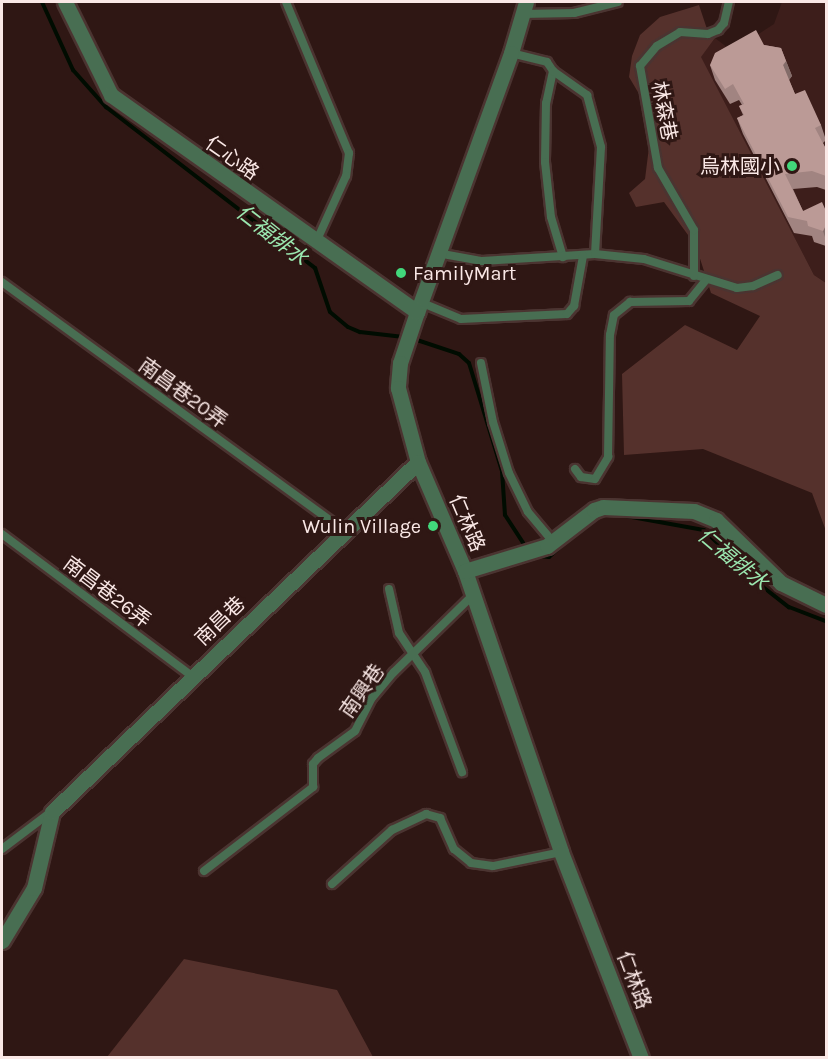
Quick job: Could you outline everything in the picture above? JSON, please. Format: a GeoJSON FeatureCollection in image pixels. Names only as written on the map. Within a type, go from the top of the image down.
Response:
{"type":"FeatureCollection","features":[{"type":"Feature","properties":{"kind":"street","name":"仁心路"},"geometry":{"type":"LineString","coordinates":[[65,2],[111,95],[316,242],[418,307]]}},
{"type":"Feature","properties":{"kind":"street","name":"仁林路"},"geometry":{"type":"LineString","coordinates":[[524,8],[511,53],[418,307],[405,348],[398,388],[418,462],[465,571],[561,852],[641,1058]]}},
{"type":"Feature","properties":{"kind":"street","name":"南昌巷"},"geometry":{"type":"LineString","coordinates":[[52,812],[418,462]]}},
{"type":"Feature","properties":{"kind":"street"},"geometry":{"type":"LineString","coordinates":[[465,571],[554,543],[594,510],[603,507],[706,514],[781,583],[826,606]]}},
{"type":"Feature","properties":{"kind":"street"},"geometry":{"type":"LineString","coordinates":[[2,941],[33,888],[52,812]]}},
{"type":"Feature","properties":{"kind":"lane"},"geometry":{"type":"LineString","coordinates":[[286,2],[349,153],[346,176],[316,242]]}},
{"type":"Feature","properties":{"kind":"lane"},"geometry":{"type":"LineString","coordinates":[[524,8],[574,13],[618,2]]}},
{"type":"Feature","properties":{"kind":"lane","name":"林森巷"},"geometry":{"type":"LineString","coordinates":[[694,276],[694,230],[668,191],[658,168],[640,66],[657,45],[680,32],[708,34],[718,30],[724,23],[729,2]]}},
{"type":"Feature","properties":{"kind":"lane"},"geometry":{"type":"LineString","coordinates":[[511,53],[547,63],[553,71],[587,95],[601,147],[596,254]]}},
{"type":"Feature","properties":{"kind":"lane"},"geometry":{"type":"LineString","coordinates":[[553,71],[546,103],[546,181],[563,257]]}},
{"type":"Feature","properties":{"kind":"lane"},"geometry":{"type":"LineString","coordinates":[[437,253],[475,260],[596,254],[644,259],[737,288],[753,286],[778,275]]}},
{"type":"Feature","properties":{"kind":"lane"},"geometry":{"type":"LineString","coordinates":[[418,307],[461,319],[567,314],[574,306],[583,256]]}},
{"type":"Feature","properties":{"kind":"lane"},"geometry":{"type":"LineString","coordinates":[[575,470],[581,477],[595,479],[608,457],[610,335],[614,315],[630,302],[689,301],[706,280]]}},
{"type":"Feature","properties":{"kind":"lane","name":"南昌巷20弄"},"geometry":{"type":"LineString","coordinates":[[2,282],[345,531]]}},
{"type":"Feature","properties":{"kind":"lane"},"geometry":{"type":"LineString","coordinates":[[481,363],[493,423],[509,473],[528,512],[554,543]]}},
{"type":"Feature","properties":{"kind":"lane","name":"南昌巷26弄"},"geometry":{"type":"LineString","coordinates":[[2,534],[193,677]]}},
{"type":"Feature","properties":{"kind":"lane"},"geometry":{"type":"LineString","coordinates":[[389,589],[399,633],[425,672],[462,772]]}},
{"type":"Feature","properties":{"kind":"lane","name":"南興巷"},"geometry":{"type":"LineString","coordinates":[[204,871],[313,787],[314,764],[355,731],[372,698],[472,596]]}},
{"type":"Feature","properties":{"kind":"lane","name":"南昌巷"},"geometry":{"type":"LineString","coordinates":[[2,849],[52,812]]}},
{"type":"Feature","properties":{"kind":"lane"},"geometry":{"type":"LineString","coordinates":[[332,884],[392,830],[426,814],[440,818],[454,849],[471,863],[493,866],[561,852]]}},
{"type":"Feature","properties":{"kind":"shaded area","name":"烏林國小"},"geometry":{"type":"Polygon","coordinates":[[[782,2],[826,2],[826,283],[814,275],[700,57],[715,38],[732,51],[774,24],[782,2]]]}},
{"type":"Feature","properties":{"kind":"shaded area"},"geometry":{"type":"Polygon","coordinates":[[[699,5],[708,32],[715,38],[701,57],[814,275],[826,283],[826,531],[812,493],[703,449],[624,455],[622,374],[685,325],[737,350],[760,316],[711,293],[696,246],[664,202],[636,207],[629,193],[645,179],[650,139],[648,109],[629,77],[632,56],[640,35],[660,17],[699,5]]]}},
{"type":"Feature","properties":{"kind":"shaded area"},"geometry":{"type":"Polygon","coordinates":[[[184,959],[337,990],[373,1057],[107,1057],[184,959]]]}},
{"type":"Feature","properties":{"kind":"building"},"geometry":{"type":"Polygon","coordinates":[[[756,30],[764,45],[781,48],[786,61],[783,65],[795,94],[805,90],[821,125],[815,128],[826,149],[826,176],[812,171],[785,174],[803,211],[822,202],[826,211],[826,225],[823,231],[808,226],[807,221],[788,217],[737,118],[744,115],[739,106],[744,104],[733,84],[725,89],[710,65],[715,53],[756,30]]]}},
{"type":"Feature","properties":{"kind":"waterway","name":"仁福排水"},"geometry":{"type":"LineString","coordinates":[[42,2],[73,70],[106,107],[315,268],[330,312],[348,327],[360,332],[404,337]]}},
{"type":"Feature","properties":{"kind":"waterway","name":"仁福排水"},"geometry":{"type":"LineString","coordinates":[[411,338],[459,354],[469,363],[502,471],[505,515],[523,543]]}},
{"type":"Feature","properties":{"kind":"waterway","name":"仁福排水"},"geometry":{"type":"LineString","coordinates":[[615,514],[704,530],[763,587],[789,607],[826,621]]}},
{"type":"Feature","properties":{"kind":"waterway","name":"仁福排水"},"geometry":{"type":"LineString","coordinates":[[540,556],[549,557],[578,531]]}},
{"type":"Feature","properties":{"kind":"place","name":"烏林國小"},"geometry":{"type":"Point","coordinates":[792,166]}},
{"type":"Feature","properties":{"kind":"place","name":"FamilyMart"},"geometry":{"type":"Point","coordinates":[401,273]}},
{"type":"Feature","properties":{"kind":"place","name":"Wulin Village"},"geometry":{"type":"Point","coordinates":[433,526]}}]}
